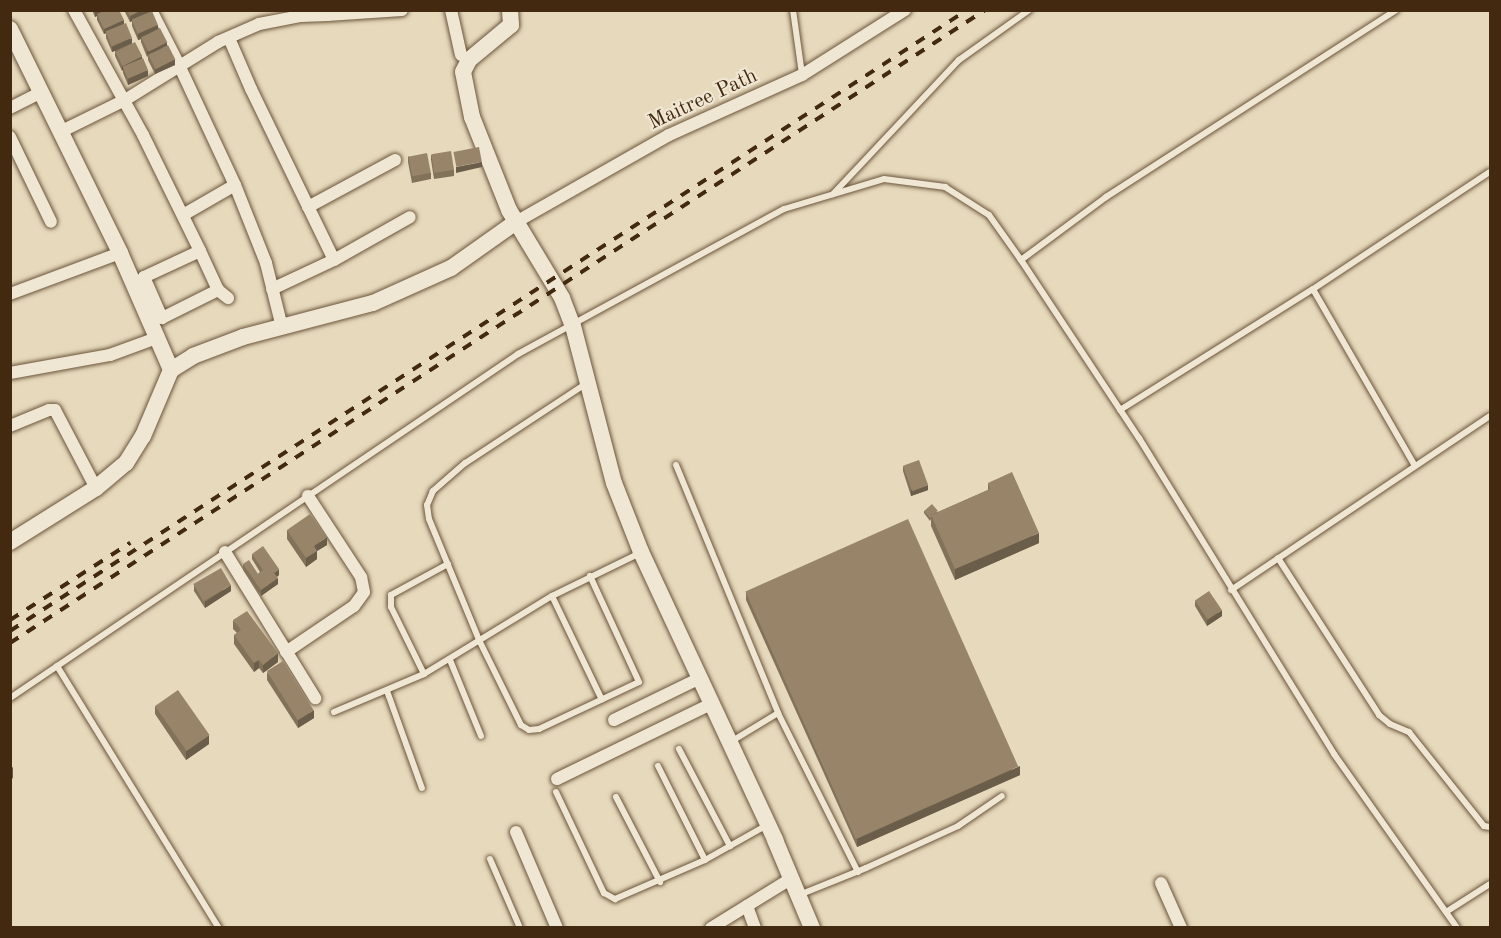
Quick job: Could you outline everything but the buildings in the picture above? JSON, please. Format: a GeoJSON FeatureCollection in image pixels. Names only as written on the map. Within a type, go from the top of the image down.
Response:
{"type":"FeatureCollection","features":[{"type":"Feature","properties":{"kind":"street"},"geometry":{"type":"LineString","coordinates":[[74,10],[124,100],[223,294],[162,318],[144,277],[200,251]]}},
{"type":"Feature","properties":{"kind":"street"},"geometry":{"type":"LineString","coordinates":[[151,10],[250,218],[282,327]]}},
{"type":"Feature","properties":{"kind":"street"},"geometry":{"type":"LineString","coordinates":[[60,132],[124,100],[179,65],[259,24],[327,13],[402,10]]}},
{"type":"Feature","properties":{"kind":"street"},"geometry":{"type":"LineString","coordinates":[[451,10],[461,55]]}},
{"type":"Feature","properties":{"kind":"street"},"geometry":{"type":"LineString","coordinates":[[510,10],[510,25],[469,60],[463,72],[472,117],[516,222],[557,287],[573,326],[614,483],[641,552],[812,927]]}},
{"type":"Feature","properties":{"kind":"street","name":"Maitree Path"},"geometry":{"type":"LineString","coordinates":[[516,222],[669,135],[802,75],[905,10]]}},
{"type":"Feature","properties":{"kind":"street"},"geometry":{"type":"LineString","coordinates":[[10,29],[120,253],[159,337],[171,370]]}},
{"type":"Feature","properties":{"kind":"street"},"geometry":{"type":"LineString","coordinates":[[230,38],[333,260]]}},
{"type":"Feature","properties":{"kind":"street"},"geometry":{"type":"LineString","coordinates":[[10,108],[40,93]]}},
{"type":"Feature","properties":{"kind":"street"},"geometry":{"type":"LineString","coordinates":[[10,137],[51,222]]}},
{"type":"Feature","properties":{"kind":"street"},"geometry":{"type":"LineString","coordinates":[[308,207],[395,160]]}},
{"type":"Feature","properties":{"kind":"street"},"geometry":{"type":"LineString","coordinates":[[183,215],[235,185]]}},
{"type":"Feature","properties":{"kind":"street"},"geometry":{"type":"LineString","coordinates":[[272,289],[333,260],[410,217]]}},
{"type":"Feature","properties":{"kind":"street"},"geometry":{"type":"LineString","coordinates":[[10,542],[96,488],[126,463],[143,436],[171,370],[193,356],[243,337],[373,303],[451,268],[516,222]]}},
{"type":"Feature","properties":{"kind":"street"},"geometry":{"type":"LineString","coordinates":[[10,294],[120,253]]}},
{"type":"Feature","properties":{"kind":"street"},"geometry":{"type":"LineString","coordinates":[[10,373],[110,355],[159,337]]}},
{"type":"Feature","properties":{"kind":"street"},"geometry":{"type":"LineString","coordinates":[[10,426],[48,410],[55,410],[96,488]]}},
{"type":"Feature","properties":{"kind":"street"},"geometry":{"type":"LineString","coordinates":[[286,652],[354,606],[364,592],[361,577],[308,496]]}},
{"type":"Feature","properties":{"kind":"street"},"geometry":{"type":"LineString","coordinates":[[225,552],[315,698]]}},
{"type":"Feature","properties":{"kind":"street"},"geometry":{"type":"LineString","coordinates":[[614,720],[700,678]]}},
{"type":"Feature","properties":{"kind":"street"},"geometry":{"type":"LineString","coordinates":[[557,779],[711,704]]}},
{"type":"Feature","properties":{"kind":"street"},"geometry":{"type":"LineString","coordinates":[[516,832],[557,927]]}},
{"type":"Feature","properties":{"kind":"street"},"geometry":{"type":"LineString","coordinates":[[711,927],[792,879]]}},
{"type":"Feature","properties":{"kind":"street"},"geometry":{"type":"LineString","coordinates":[[1161,883],[1181,927]]}},
{"type":"Feature","properties":{"kind":"street"},"geometry":{"type":"LineString","coordinates":[[747,906],[755,927]]}},
{"type":"Feature","properties":{"kind":"lane"},"geometry":{"type":"LineString","coordinates":[[793,10],[802,75]]}},
{"type":"Feature","properties":{"kind":"lane"},"geometry":{"type":"LineString","coordinates":[[833,194],[959,60],[1029,10]]}},
{"type":"Feature","properties":{"kind":"lane"},"geometry":{"type":"LineString","coordinates":[[1021,260],[1106,197],[1396,10]]}},
{"type":"Feature","properties":{"kind":"lane"},"geometry":{"type":"LineString","coordinates":[[1120,410],[1313,289],[1491,172]]}},
{"type":"Feature","properties":{"kind":"lane"},"geometry":{"type":"LineString","coordinates":[[10,698],[518,354],[784,209],[884,179],[945,186],[989,215],[1021,260],[1120,410],[1334,754],[1457,927]]}},
{"type":"Feature","properties":{"kind":"lane"},"geometry":{"type":"LineString","coordinates":[[1313,289],[1415,466]]}},
{"type":"Feature","properties":{"kind":"lane"},"geometry":{"type":"LineString","coordinates":[[588,382],[465,463],[433,491],[427,505],[429,519],[479,640],[521,725],[529,730],[539,729],[639,682],[590,576]]}},
{"type":"Feature","properties":{"kind":"lane"},"geometry":{"type":"LineString","coordinates":[[1231,590],[1491,416]]}},
{"type":"Feature","properties":{"kind":"lane"},"geometry":{"type":"LineString","coordinates":[[676,465],[778,713],[858,872]]}},
{"type":"Feature","properties":{"kind":"lane"},"geometry":{"type":"LineString","coordinates":[[334,712],[424,674],[552,596],[641,552]]}},
{"type":"Feature","properties":{"kind":"lane"},"geometry":{"type":"LineString","coordinates":[[1278,558],[1379,715],[1390,724],[1409,732],[1484,826],[1491,827]]}},
{"type":"Feature","properties":{"kind":"lane"},"geometry":{"type":"LineString","coordinates":[[424,674],[391,607],[391,595],[448,564]]}},
{"type":"Feature","properties":{"kind":"lane"},"geometry":{"type":"LineString","coordinates":[[552,596],[602,700]]}},
{"type":"Feature","properties":{"kind":"lane"},"geometry":{"type":"LineString","coordinates":[[450,660],[480,736]]}},
{"type":"Feature","properties":{"kind":"lane"},"geometry":{"type":"LineString","coordinates":[[57,666],[219,927]]}},
{"type":"Feature","properties":{"kind":"lane"},"geometry":{"type":"LineString","coordinates":[[387,690],[422,788]]}},
{"type":"Feature","properties":{"kind":"lane"},"geometry":{"type":"LineString","coordinates":[[729,743],[778,713]]}},
{"type":"Feature","properties":{"kind":"lane"},"geometry":{"type":"LineString","coordinates":[[679,749],[729,846]]}},
{"type":"Feature","properties":{"kind":"lane"},"geometry":{"type":"LineString","coordinates":[[658,766],[705,860]]}},
{"type":"Feature","properties":{"kind":"lane"},"geometry":{"type":"LineString","coordinates":[[556,792],[604,893],[609,898],[623,897],[660,882],[767,825]]}},
{"type":"Feature","properties":{"kind":"lane"},"geometry":{"type":"LineString","coordinates":[[799,895],[858,872],[958,826],[1002,796]]}},
{"type":"Feature","properties":{"kind":"lane"},"geometry":{"type":"LineString","coordinates":[[616,797],[660,882]]}},
{"type":"Feature","properties":{"kind":"lane"},"geometry":{"type":"LineString","coordinates":[[490,859],[520,927]]}},
{"type":"Feature","properties":{"kind":"lane"},"geometry":{"type":"LineString","coordinates":[[1446,912],[1491,884]]}},
{"type":"Feature","properties":{"kind":"railway"},"geometry":{"type":"LineString","coordinates":[[10,631],[967,10]]}},
{"type":"Feature","properties":{"kind":"railway"},"geometry":{"type":"LineString","coordinates":[[10,643],[985,10]]}},
{"type":"Feature","properties":{"kind":"railway"},"geometry":{"type":"LineString","coordinates":[[10,620],[130,543]]}}]}
